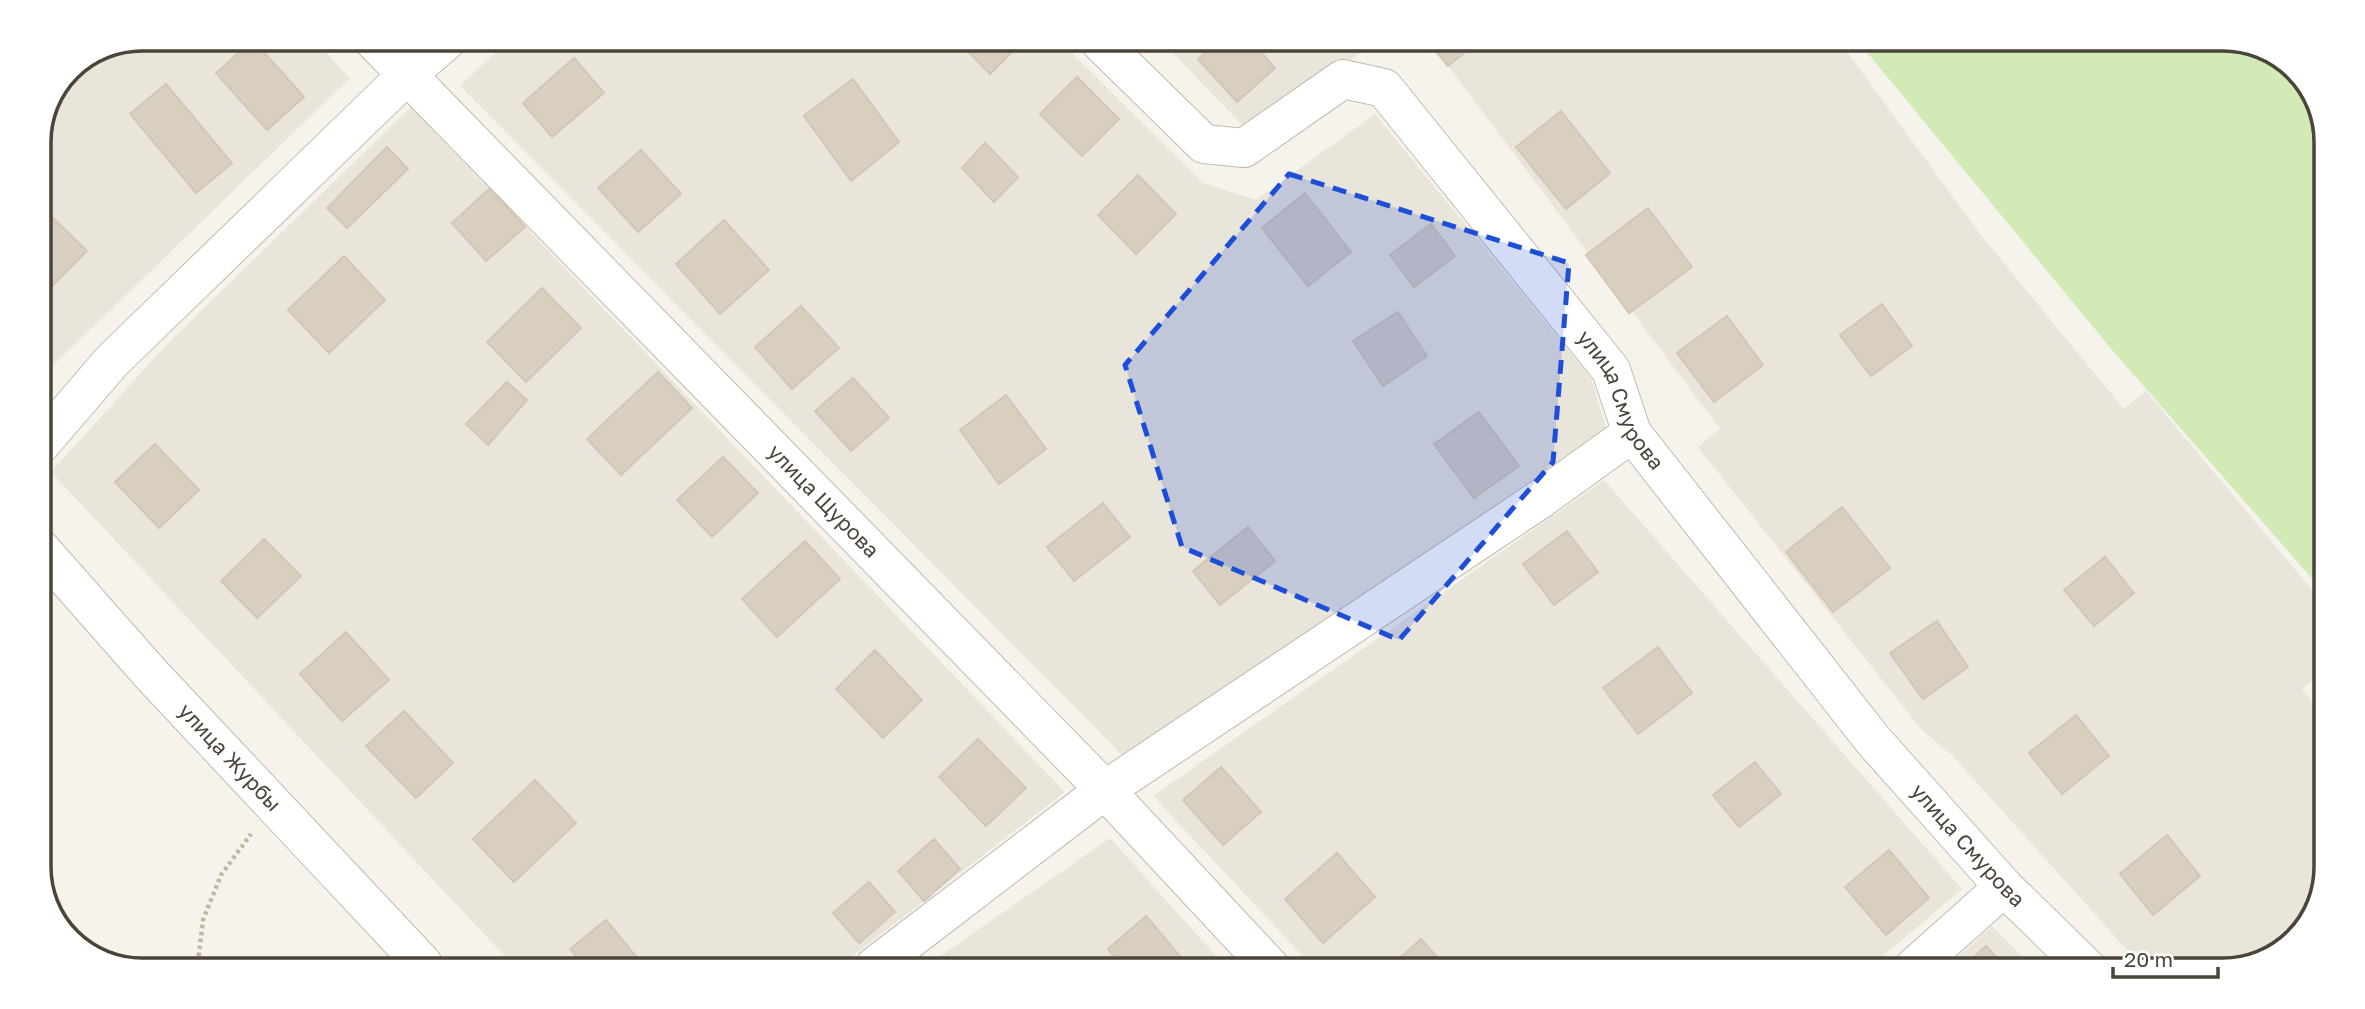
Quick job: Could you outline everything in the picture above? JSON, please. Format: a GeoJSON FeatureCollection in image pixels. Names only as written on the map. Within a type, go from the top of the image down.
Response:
{"type":"FeatureCollection","features":[{"type":"Feature","properties":{"kind":"street","name":"улица Щурова"},"geometry":{"type":"LineString","coordinates":[[384,51],[1105,790],[1262,958]]}},
{"type":"Feature","properties":{"kind":"street"},"geometry":{"type":"LineString","coordinates":[[51,432],[112,362],[434,51]]}},
{"type":"Feature","properties":{"kind":"street","name":"улица Смурова"},"geometry":{"type":"LineString","coordinates":[[1109,51],[1204,144],[1244,148],[1343,79],[1384,88],[1611,370],[1632,433],[1873,740],[2004,887],[2078,958]]}},
{"type":"Feature","properties":{"kind":"street"},"geometry":{"type":"LineString","coordinates":[[885,958],[1105,790],[1539,500],[1632,433]]}},
{"type":"Feature","properties":{"kind":"street","name":"улица Журбы"},"geometry":{"type":"LineString","coordinates":[[51,561],[150,673],[417,958]]}},
{"type":"Feature","properties":{"kind":"street"},"geometry":{"type":"LineString","coordinates":[[1924,958],[2004,887]]}},
{"type":"Feature","properties":{"kind":"path"},"geometry":{"type":"LineString","coordinates":[[199,958],[203,920],[221,875],[244,841],[278,810]]}},
{"type":"Feature","properties":{"kind":"highlighted area"},"geometry":{"type":"Polygon","coordinates":[[[1289,174],[1569,263],[1553,462],[1399,640],[1182,547],[1125,365],[1289,174]]]}},
{"type":"Feature","properties":{"kind":"shaded area"},"geometry":{"type":"Polygon","coordinates":[[[324,51],[350,78],[51,367],[51,136],[60,101],[82,73],[96,63],[124,52],[324,51]]]}},
{"type":"Feature","properties":{"kind":"shaded area"},"geometry":{"type":"Polygon","coordinates":[[[497,51],[1070,51],[1203,183],[1256,200],[1375,114],[1591,378],[1607,431],[1122,755],[460,86],[497,51]]]}},
{"type":"Feature","properties":{"kind":"shaded area"},"geometry":{"type":"Polygon","coordinates":[[[1171,51],[1362,51],[1251,134],[1171,51]]]}},
{"type":"Feature","properties":{"kind":"shaded area"},"geometry":{"type":"Polygon","coordinates":[[[1437,51],[1846,51],[1980,234],[2124,409],[2146,391],[2314,592],[2314,679],[2302,689],[2314,704],[2313,885],[2302,913],[2292,927],[2274,943],[2247,955],[2224,958],[2134,958],[1953,756],[1921,729],[1698,447],[1720,429],[1437,51]]]}},
{"type":"Feature","properties":{"kind":"shaded area"},"geometry":{"type":"Polygon","coordinates":[[[411,107],[1065,792],[850,958],[506,958],[51,472],[168,343],[411,107]]]}},
{"type":"Feature","properties":{"kind":"shaded area"},"geometry":{"type":"Polygon","coordinates":[[[1604,480],[1962,889],[1881,958],[1305,958],[1153,796],[1604,480]]]}},
{"type":"Feature","properties":{"kind":"shaded area"},"geometry":{"type":"Polygon","coordinates":[[[1110,838],[1218,958],[938,958],[1110,838]]]}},
{"type":"Feature","properties":{"kind":"shaded area"},"geometry":{"type":"Polygon","coordinates":[[[1992,926],[2024,958],[1957,958],[1992,926]]]}},
{"type":"Feature","properties":{"kind":"green space"},"geometry":{"type":"Polygon","coordinates":[[[1866,51],[2241,52],[2269,63],[2288,77],[2305,101],[2314,136],[2314,581],[2113,351],[1866,51]]]}},
{"type":"Feature","properties":{"kind":"building"},"geometry":{"type":"Polygon","coordinates":[[[241,51],[263,51],[304,97],[267,130],[216,73],[241,51]]]}},
{"type":"Feature","properties":{"kind":"building"},"geometry":{"type":"Polygon","coordinates":[[[968,51],[1013,51],[990,74],[968,51]]]}},
{"type":"Feature","properties":{"kind":"building"},"geometry":{"type":"Polygon","coordinates":[[[1207,51],[1260,51],[1275,68],[1237,102],[1198,59],[1207,51]]]}},
{"type":"Feature","properties":{"kind":"building"},"geometry":{"type":"Polygon","coordinates":[[[1436,51],[1466,51],[1448,66],[1436,51]]]}},
{"type":"Feature","properties":{"kind":"building"},"geometry":{"type":"Polygon","coordinates":[[[574,58],[604,93],[552,137],[523,103],[574,58]]]}},
{"type":"Feature","properties":{"kind":"building"},"geometry":{"type":"Polygon","coordinates":[[[1077,77],[1119,119],[1082,156],[1040,114],[1077,77]]]}},
{"type":"Feature","properties":{"kind":"building"},"geometry":{"type":"Polygon","coordinates":[[[853,79],[899,142],[851,181],[804,116],[853,79]]]}},
{"type":"Feature","properties":{"kind":"building"},"geometry":{"type":"Polygon","coordinates":[[[166,84],[232,163],[196,193],[130,114],[166,84]]]}},
{"type":"Feature","properties":{"kind":"building"},"geometry":{"type":"Polygon","coordinates":[[[1561,111],[1610,173],[1566,209],[1516,147],[1561,111]]]}},
{"type":"Feature","properties":{"kind":"building"},"geometry":{"type":"Polygon","coordinates":[[[985,143],[1018,177],[994,202],[962,168],[985,143]]]}},
{"type":"Feature","properties":{"kind":"building"},"geometry":{"type":"Polygon","coordinates":[[[387,147],[408,169],[347,228],[327,208],[387,147]]]}},
{"type":"Feature","properties":{"kind":"building"},"geometry":{"type":"Polygon","coordinates":[[[641,150],[681,194],[638,232],[598,188],[641,150]]]}},
{"type":"Feature","properties":{"kind":"building"},"geometry":{"type":"Polygon","coordinates":[[[1138,175],[1176,214],[1136,254],[1098,215],[1138,175]]]}},
{"type":"Feature","properties":{"kind":"building"},"geometry":{"type":"Polygon","coordinates":[[[490,188],[525,227],[486,261],[452,223],[490,188]]]}},
{"type":"Feature","properties":{"kind":"building"},"geometry":{"type":"Polygon","coordinates":[[[1305,193],[1351,252],[1308,286],[1262,228],[1305,193]]]}},
{"type":"Feature","properties":{"kind":"building"},"geometry":{"type":"Polygon","coordinates":[[[1648,208],[1692,267],[1629,313],[1586,255],[1648,208]]]}},
{"type":"Feature","properties":{"kind":"building"},"geometry":{"type":"Polygon","coordinates":[[[53,218],[87,251],[51,287],[53,218]]]}},
{"type":"Feature","properties":{"kind":"building"},"geometry":{"type":"Polygon","coordinates":[[[724,220],[769,270],[720,314],[676,264],[724,220]]]}},
{"type":"Feature","properties":{"kind":"building"},"geometry":{"type":"Polygon","coordinates":[[[1431,224],[1455,256],[1414,287],[1390,255],[1431,224]]]}},
{"type":"Feature","properties":{"kind":"building"},"geometry":{"type":"Polygon","coordinates":[[[344,256],[385,300],[329,353],[288,310],[344,256]]]}},
{"type":"Feature","properties":{"kind":"building"},"geometry":{"type":"Polygon","coordinates":[[[542,288],[581,328],[526,382],[487,342],[542,288]]]}},
{"type":"Feature","properties":{"kind":"building"},"geometry":{"type":"Polygon","coordinates":[[[1882,304],[1912,346],[1871,376],[1840,335],[1882,304]]]}},
{"type":"Feature","properties":{"kind":"building"},"geometry":{"type":"Polygon","coordinates":[[[801,306],[839,348],[792,389],[755,347],[801,306]]]}},
{"type":"Feature","properties":{"kind":"building"},"geometry":{"type":"Polygon","coordinates":[[[1398,312],[1427,356],[1383,386],[1353,341],[1398,312]]]}},
{"type":"Feature","properties":{"kind":"building"},"geometry":{"type":"Polygon","coordinates":[[[1727,316],[1763,365],[1714,402],[1677,353],[1727,316]]]}},
{"type":"Feature","properties":{"kind":"building"},"geometry":{"type":"Polygon","coordinates":[[[658,372],[692,408],[621,475],[587,439],[658,372]]]}},
{"type":"Feature","properties":{"kind":"building"},"geometry":{"type":"Polygon","coordinates":[[[853,378],[889,418],[851,451],[815,411],[853,378]]]}},
{"type":"Feature","properties":{"kind":"building"},"geometry":{"type":"Polygon","coordinates":[[[507,382],[527,400],[488,445],[466,424],[507,382]]]}},
{"type":"Feature","properties":{"kind":"building"},"geometry":{"type":"Polygon","coordinates":[[[1006,395],[1046,449],[999,484],[960,430],[1006,395]]]}},
{"type":"Feature","properties":{"kind":"building"},"geometry":{"type":"Polygon","coordinates":[[[1479,412],[1519,466],[1474,498],[1434,444],[1479,412]]]}},
{"type":"Feature","properties":{"kind":"building"},"geometry":{"type":"Polygon","coordinates":[[[155,444],[199,490],[159,528],[115,482],[155,444]]]}},
{"type":"Feature","properties":{"kind":"building"},"geometry":{"type":"Polygon","coordinates":[[[723,457],[758,493],[712,537],[677,500],[723,457]]]}},
{"type":"Feature","properties":{"kind":"building"},"geometry":{"type":"Polygon","coordinates":[[[1103,503],[1130,537],[1074,581],[1047,547],[1103,503]]]}},
{"type":"Feature","properties":{"kind":"building"},"geometry":{"type":"Polygon","coordinates":[[[1842,507],[1890,568],[1833,612],[1786,552],[1842,507]]]}},
{"type":"Feature","properties":{"kind":"building"},"geometry":{"type":"Polygon","coordinates":[[[1248,527],[1275,561],[1220,605],[1193,571],[1248,527]]]}},
{"type":"Feature","properties":{"kind":"building"},"geometry":{"type":"Polygon","coordinates":[[[1567,531],[1598,572],[1554,605],[1523,564],[1567,531]]]}},
{"type":"Feature","properties":{"kind":"building"},"geometry":{"type":"Polygon","coordinates":[[[264,539],[301,576],[257,618],[221,581],[264,539]]]}},
{"type":"Feature","properties":{"kind":"building"},"geometry":{"type":"Polygon","coordinates":[[[805,541],[840,579],[777,637],[742,599],[805,541]]]}},
{"type":"Feature","properties":{"kind":"building"},"geometry":{"type":"Polygon","coordinates":[[[2105,557],[2134,593],[2094,626],[2064,590],[2105,557]]]}},
{"type":"Feature","properties":{"kind":"building"},"geometry":{"type":"Polygon","coordinates":[[[1937,621],[1968,667],[1923,699],[1890,653],[1937,621]]]}},
{"type":"Feature","properties":{"kind":"building"},"geometry":{"type":"Polygon","coordinates":[[[346,632],[389,680],[342,721],[300,674],[346,632]]]}},
{"type":"Feature","properties":{"kind":"building"},"geometry":{"type":"Polygon","coordinates":[[[1658,647],[1692,693],[1638,734],[1603,688],[1658,647]]]}},
{"type":"Feature","properties":{"kind":"building"},"geometry":{"type":"Polygon","coordinates":[[[875,650],[922,700],[883,738],[836,689],[875,650]]]}},
{"type":"Feature","properties":{"kind":"building"},"geometry":{"type":"Polygon","coordinates":[[[404,711],[453,763],[416,798],[366,746],[404,711]]]}},
{"type":"Feature","properties":{"kind":"building"},"geometry":{"type":"Polygon","coordinates":[[[2076,715],[2109,756],[2062,794],[2029,753],[2076,715]]]}},
{"type":"Feature","properties":{"kind":"building"},"geometry":{"type":"Polygon","coordinates":[[[978,739],[1026,788],[986,826],[939,777],[978,739]]]}},
{"type":"Feature","properties":{"kind":"building"},"geometry":{"type":"Polygon","coordinates":[[[1755,762],[1781,794],[1739,827],[1713,795],[1755,762]]]}},
{"type":"Feature","properties":{"kind":"building"},"geometry":{"type":"Polygon","coordinates":[[[1221,767],[1261,812],[1223,845],[1183,800],[1221,767]]]}},
{"type":"Feature","properties":{"kind":"building"},"geometry":{"type":"Polygon","coordinates":[[[535,780],[576,823],[514,882],[473,839],[535,780]]]}},
{"type":"Feature","properties":{"kind":"building"},"geometry":{"type":"Polygon","coordinates":[[[2167,835],[2200,876],[2153,915],[2120,874],[2167,835]]]}},
{"type":"Feature","properties":{"kind":"building"},"geometry":{"type":"Polygon","coordinates":[[[934,839],[960,869],[924,901],[898,871],[934,839]]]}},
{"type":"Feature","properties":{"kind":"building"},"geometry":{"type":"Polygon","coordinates":[[[1889,850],[1929,898],[1886,935],[1845,887],[1889,850]]]}},
{"type":"Feature","properties":{"kind":"building"},"geometry":{"type":"Polygon","coordinates":[[[1337,853],[1375,897],[1323,943],[1285,899],[1337,853]]]}},
{"type":"Feature","properties":{"kind":"building"},"geometry":{"type":"Polygon","coordinates":[[[869,882],[895,912],[859,943],[833,913],[869,882]]]}},
{"type":"Feature","properties":{"kind":"building"},"geometry":{"type":"Polygon","coordinates":[[[1146,916],[1181,958],[1116,958],[1108,949],[1146,916]]]}},
{"type":"Feature","properties":{"kind":"building"},"geometry":{"type":"Polygon","coordinates":[[[606,920],[637,958],[577,958],[570,949],[606,920]]]}},
{"type":"Feature","properties":{"kind":"building"},"geometry":{"type":"Polygon","coordinates":[[[1421,939],[1438,958],[1400,958],[1421,939]]]}},
{"type":"Feature","properties":{"kind":"building"},"geometry":{"type":"Polygon","coordinates":[[[1986,946],[1997,958],[1973,958],[1986,946]]]}}]}
